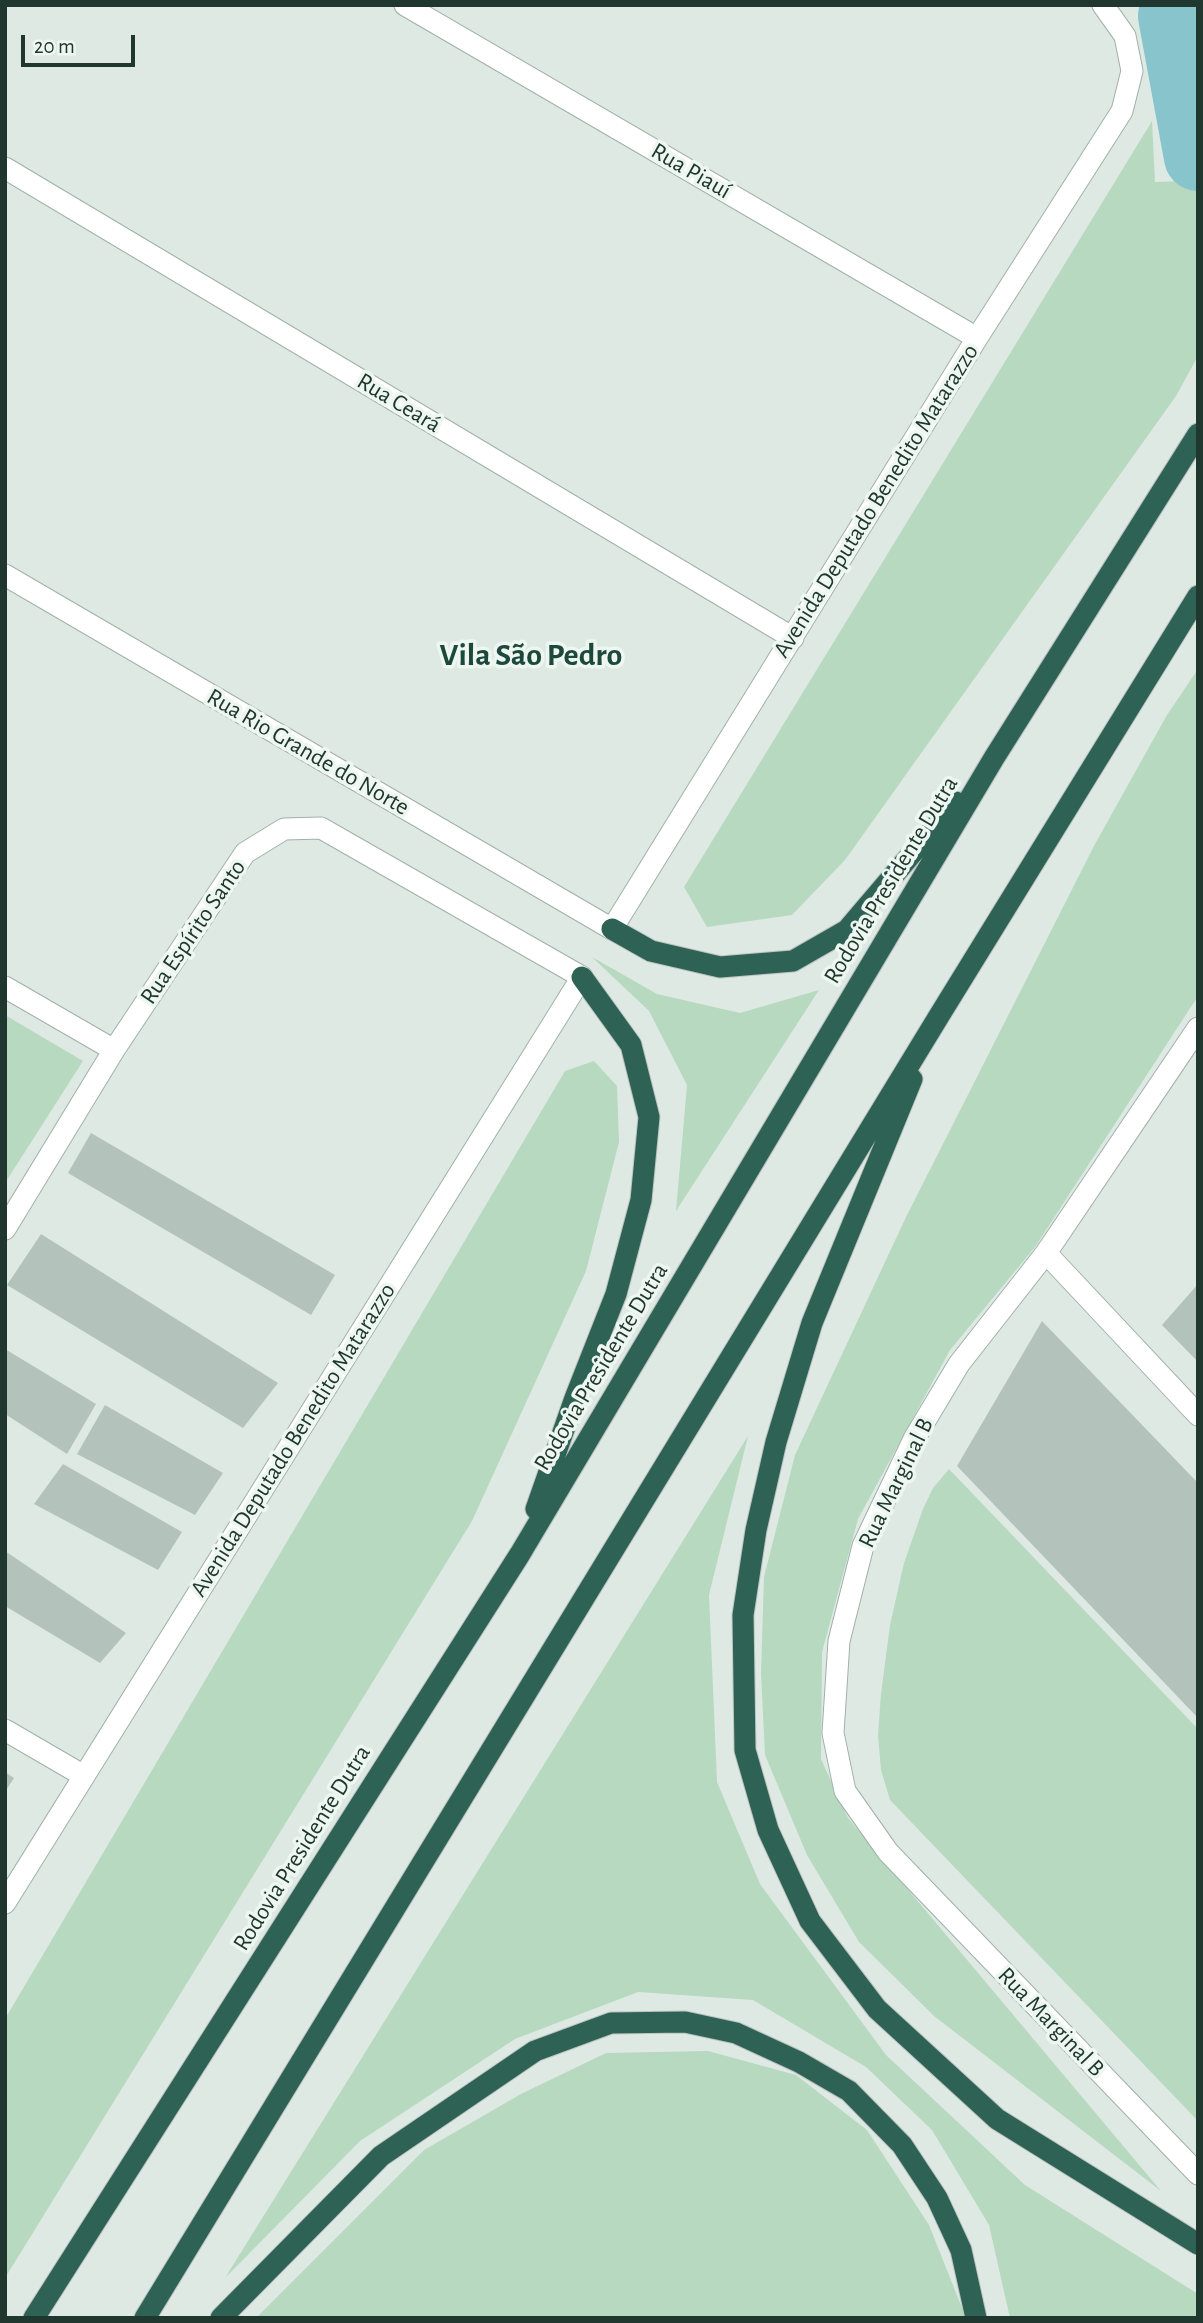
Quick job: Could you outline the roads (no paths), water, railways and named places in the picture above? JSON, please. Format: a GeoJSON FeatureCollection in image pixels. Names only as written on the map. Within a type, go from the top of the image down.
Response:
{"type":"FeatureCollection","features":[{"type":"Feature","properties":{"kind":"highway","name":"Rodovia Presidente Dutra"},"geometry":{"type":"LineString","coordinates":[[34,2318],[520,1553],[994,758],[1198,434]]}},
{"type":"Feature","properties":{"kind":"highway"},"geometry":{"type":"LineString","coordinates":[[145,2318],[1198,596]]}},
{"type":"Feature","properties":{"kind":"highway"},"geometry":{"type":"LineString","coordinates":[[611,929],[651,951],[720,967],[793,961],[847,930],[994,758]]}},
{"type":"Feature","properties":{"kind":"highway"},"geometry":{"type":"LineString","coordinates":[[520,1553],[575,1398],[616,1294],[641,1200],[649,1117],[631,1045],[582,977]]}},
{"type":"Feature","properties":{"kind":"highway"},"geometry":{"type":"LineString","coordinates":[[939,1016],[812,1322],[776,1441],[756,1530],[743,1615],[745,1750],[768,1830],[810,1921],[877,2010],[997,2119],[1198,2244]]}},
{"type":"Feature","properties":{"kind":"highway"},"geometry":{"type":"LineString","coordinates":[[221,2318],[381,2156],[535,2051],[611,2023],[685,2022],[736,2034],[799,2062],[849,2091],[902,2145],[937,2198],[961,2250],[975,2318]]}},
{"type":"Feature","properties":{"kind":"street","name":"Rua Piauí"},"geometry":{"type":"LineString","coordinates":[[405,5],[977,338]]}},
{"type":"Feature","properties":{"kind":"street","name":"Avenida Deputado Benedito Matarazzo"},"geometry":{"type":"LineString","coordinates":[[611,929],[977,338],[1122,111],[1132,71],[1125,36],[1103,5]]}},
{"type":"Feature","properties":{"kind":"street","name":"Rua Ceará"},"geometry":{"type":"LineString","coordinates":[[5,167],[793,638]]}},
{"type":"Feature","properties":{"kind":"street","name":"Rua Rio Grande do Norte"},"geometry":{"type":"LineString","coordinates":[[5,575],[611,929]]}},
{"type":"Feature","properties":{"kind":"street","name":"Rua Espírito Santo"},"geometry":{"type":"LineString","coordinates":[[5,1229],[114,1050],[245,853],[284,829],[321,828],[582,977]]}},
{"type":"Feature","properties":{"kind":"street","name":"Avenida Deputado Benedito Matarazzo"},"geometry":{"type":"LineString","coordinates":[[5,1903],[582,977]]}},
{"type":"Feature","properties":{"kind":"street"},"geometry":{"type":"LineString","coordinates":[[5,987],[114,1050]]}},
{"type":"Feature","properties":{"kind":"street","name":"Rua Marginal B"},"geometry":{"type":"LineString","coordinates":[[1198,1028],[1046,1253],[959,1364],[914,1438],[863,1546],[839,1641],[833,1733],[845,1791],[888,1853],[1198,2174]]}},
{"type":"Feature","properties":{"kind":"street"},"geometry":{"type":"LineString","coordinates":[[1046,1253],[1198,1415]]}},
{"type":"Feature","properties":{"kind":"street"},"geometry":{"type":"LineString","coordinates":[[5,1730],[84,1776]]}},
{"type":"Feature","properties":{"kind":"waterway"},"geometry":{"type":"LineString","coordinates":[[1174,5],[1172,16],[1198,157]]}},
{"type":"Feature","properties":{"kind":"district","name":"Vila São Pedro"},"geometry":{"type":"Point","coordinates":[531,655]}}]}
